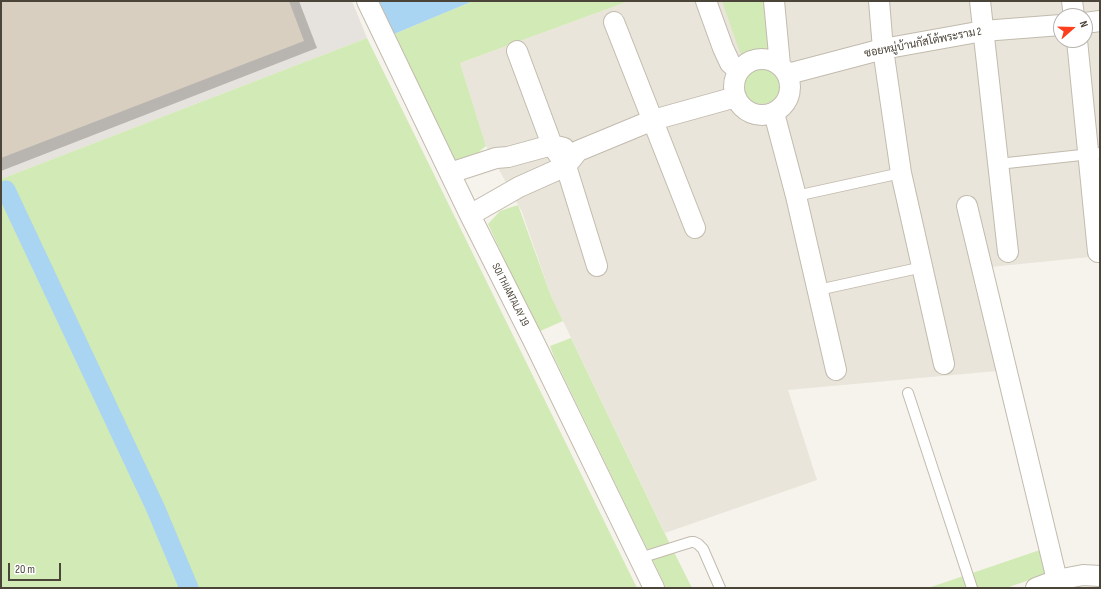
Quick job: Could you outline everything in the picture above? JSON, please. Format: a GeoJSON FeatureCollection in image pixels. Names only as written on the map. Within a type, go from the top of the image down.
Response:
{"type":"FeatureCollection","features":[{"type":"Feature","properties":{"kind":"street","name":"SOI THIANTALAY 19"},"geometry":{"type":"LineString","coordinates":[[367,1],[470,215],[534,342],[654,588]]}},
{"type":"Feature","properties":{"kind":"street"},"geometry":{"type":"LineString","coordinates":[[706,1],[723,48],[730,63],[739,72]]}},
{"type":"Feature","properties":{"kind":"street"},"geometry":{"type":"LineString","coordinates":[[774,1],[784,70],[790,83],[790,92],[787,101],[782,108],[765,116],[756,115],[747,111],[740,105],[734,88],[739,72],[744,66],[758,59],[766,59],[774,61],[784,70]]}},
{"type":"Feature","properties":{"kind":"street"},"geometry":{"type":"LineString","coordinates":[[878,1],[883,49],[901,172],[944,364]]}},
{"type":"Feature","properties":{"kind":"street"},"geometry":{"type":"LineString","coordinates":[[980,1],[1008,252]]}},
{"type":"Feature","properties":{"kind":"street"},"geometry":{"type":"LineString","coordinates":[[614,22],[695,228]]}},
{"type":"Feature","properties":{"kind":"street","name":"ซอยหมู่บ้านกัสโต้พระราม 2"},"geometry":{"type":"LineString","coordinates":[[784,70],[883,49],[983,31],[1053,26]]}},
{"type":"Feature","properties":{"kind":"street"},"geometry":{"type":"LineString","coordinates":[[1078,48],[1094,154],[1098,252]]}},
{"type":"Feature","properties":{"kind":"street"},"geometry":{"type":"LineString","coordinates":[[517,50],[552,145],[566,166],[597,266]]}},
{"type":"Feature","properties":{"kind":"street"},"geometry":{"type":"LineString","coordinates":[[470,215],[519,187],[566,166],[578,151],[653,120],[736,96]]}},
{"type":"Feature","properties":{"kind":"street"},"geometry":{"type":"LineString","coordinates":[[774,113],[796,196],[836,370]]}},
{"type":"Feature","properties":{"kind":"street"},"geometry":{"type":"LineString","coordinates":[[450,173],[496,158],[508,157],[552,145],[578,151]]}},
{"type":"Feature","properties":{"kind":"street"},"geometry":{"type":"LineString","coordinates":[[508,157],[519,187]]}},
{"type":"Feature","properties":{"kind":"street"},"geometry":{"type":"LineString","coordinates":[[967,206],[1057,580]]}},
{"type":"Feature","properties":{"kind":"street"},"geometry":{"type":"LineString","coordinates":[[1036,588],[1057,580],[1082,575],[1100,576]]}},
{"type":"Feature","properties":{"kind":"lane"},"geometry":{"type":"LineString","coordinates":[[998,164],[1094,154]]}},
{"type":"Feature","properties":{"kind":"lane"},"geometry":{"type":"LineString","coordinates":[[796,196],[901,172]]}},
{"type":"Feature","properties":{"kind":"lane"},"geometry":{"type":"LineString","coordinates":[[818,290],[923,267]]}},
{"type":"Feature","properties":{"kind":"lane"},"geometry":{"type":"LineString","coordinates":[[908,393],[972,588]]}},
{"type":"Feature","properties":{"kind":"lane"},"geometry":{"type":"LineString","coordinates":[[640,558],[694,542],[703,549],[720,588]]}},
{"type":"Feature","properties":{"kind":"shaded area"},"geometry":{"type":"Polygon","coordinates":[[[1,1],[352,1],[367,38],[1,179],[1,1]]]}},
{"type":"Feature","properties":{"kind":"shaded area"},"geometry":{"type":"Polygon","coordinates":[[[629,1],[1100,1],[1100,256],[971,269],[997,371],[788,390],[817,480],[665,533],[551,296],[522,212],[486,146],[460,63],[629,1]]]}},
{"type":"Feature","properties":{"kind":"green space"},"geometry":{"type":"Polygon","coordinates":[[[473,1],[629,1],[460,63],[486,146],[470,159],[456,163],[394,34],[473,1]]]}},
{"type":"Feature","properties":{"kind":"green space"},"geometry":{"type":"Polygon","coordinates":[[[722,1],[767,1],[773,42],[767,51],[742,58],[722,1]]]}},
{"type":"Feature","properties":{"kind":"green space"},"geometry":{"type":"Polygon","coordinates":[[[367,38],[637,588],[3,588],[1,585],[1,179],[367,38]]]}},
{"type":"Feature","properties":{"kind":"green space"},"geometry":{"type":"Polygon","coordinates":[[[762,68],[775,73],[780,86],[775,99],[762,104],[749,99],[744,86],[749,73],[762,68]]]}},
{"type":"Feature","properties":{"kind":"green space"},"geometry":{"type":"Polygon","coordinates":[[[518,205],[551,296],[563,321],[538,332],[488,224],[500,211],[518,205]]]}},
{"type":"Feature","properties":{"kind":"green space"},"geometry":{"type":"Polygon","coordinates":[[[571,338],[692,588],[666,588],[554,357],[550,346],[571,338]]]}},
{"type":"Feature","properties":{"kind":"green space"},"geometry":{"type":"Polygon","coordinates":[[[1040,550],[1050,573],[1006,588],[928,588],[1040,550]]]}},
{"type":"Feature","properties":{"kind":"water"},"geometry":{"type":"Polygon","coordinates":[[[379,1],[473,1],[394,34],[379,1]]]}},
{"type":"Feature","properties":{"kind":"building"},"geometry":{"type":"Polygon","coordinates":[[[1,1],[289,1],[304,41],[1,158],[1,1]]]}},
{"type":"Feature","properties":{"kind":"waterway"},"geometry":{"type":"LineString","coordinates":[[6,190],[155,507],[189,588]]}}]}
